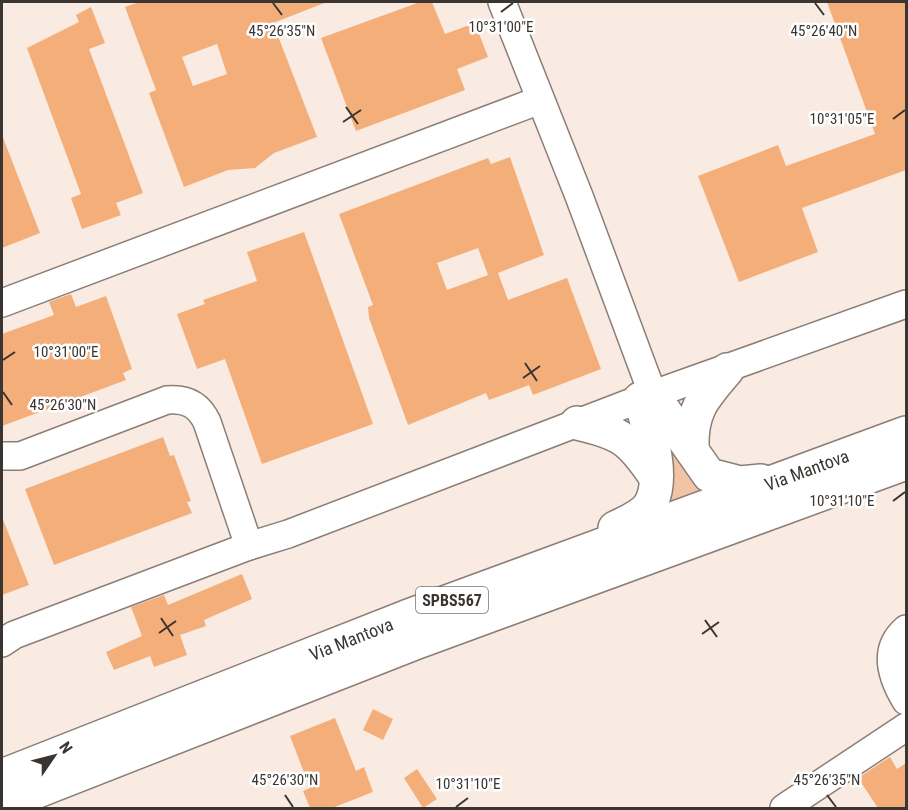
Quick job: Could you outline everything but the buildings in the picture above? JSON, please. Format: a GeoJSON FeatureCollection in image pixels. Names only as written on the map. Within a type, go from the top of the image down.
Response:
{"type":"FeatureCollection","features":[{"type":"Feature","properties":{"kind":"highway"},"geometry":{"type":"LineString","coordinates":[[727,370],[701,400],[691,425],[692,447],[698,463],[709,475],[719,479],[740,483],[781,479]]}},
{"type":"Feature","properties":{"kind":"highway"},"geometry":{"type":"LineString","coordinates":[[647,397],[692,447]]}},
{"type":"Feature","properties":{"kind":"highway"},"geometry":{"type":"LineString","coordinates":[[556,564],[571,547],[636,518],[649,506],[655,493],[655,476],[647,397]]}},
{"type":"Feature","properties":{"kind":"highway"},"geometry":{"type":"LineString","coordinates":[[577,423],[623,437],[640,454],[655,476]]}},
{"type":"Feature","properties":{"kind":"highway","name":"Via Mantova"},"geometry":{"type":"LineString","coordinates":[[2,776],[406,616],[556,564],[906,433]]}},
{"type":"Feature","properties":{"kind":"highway","name":"Via Mantova"},"geometry":{"type":"LineString","coordinates":[[2,805],[420,641],[906,463]]}},
{"type":"Feature","properties":{"kind":"street"},"geometry":{"type":"LineString","coordinates":[[502,2],[579,196],[647,397]]}},
{"type":"Feature","properties":{"kind":"street"},"geometry":{"type":"LineString","coordinates":[[2,303],[540,100]]}},
{"type":"Feature","properties":{"kind":"street"},"geometry":{"type":"LineString","coordinates":[[2,643],[14,635],[249,546],[288,534],[577,423],[906,304]]}},
{"type":"Feature","properties":{"kind":"street"},"geometry":{"type":"LineString","coordinates":[[2,456],[20,456],[167,400],[178,399],[190,402],[202,411],[207,422],[249,546]]}},
{"type":"Feature","properties":{"kind":"street"},"geometry":{"type":"LineString","coordinates":[[906,629],[894,645],[890,664],[893,679],[906,701]]}},
{"type":"Feature","properties":{"kind":"street"},"geometry":{"type":"LineString","coordinates":[[784,808],[906,727]]}},
{"type":"Feature","properties":{"kind":"shaded area"},"geometry":{"type":"Polygon","coordinates":[[[655,427],[718,492],[657,510],[655,427]]]}}]}
